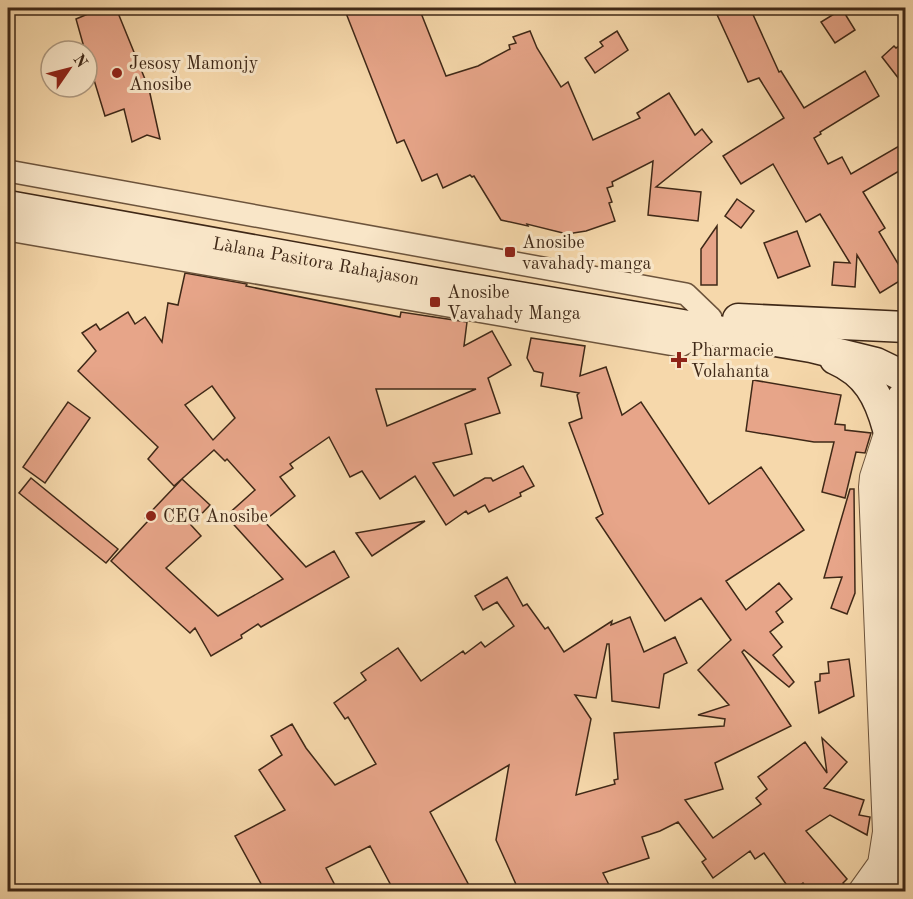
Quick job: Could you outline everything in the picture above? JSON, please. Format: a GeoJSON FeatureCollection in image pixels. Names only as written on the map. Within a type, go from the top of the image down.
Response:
{"type":"FeatureCollection","features":[{"type":"Feature","properties":{"kind":"main road","name":"Làlana Pasitora Rahajason"},"geometry":{"type":"LineString","coordinates":[[8,184],[709,324],[876,363],[905,378]]}},
{"type":"Feature","properties":{"kind":"main road","name":"Làlana Pasitora Rahajason"},"geometry":{"type":"LineString","coordinates":[[8,206],[709,324],[906,327]]}},
{"type":"Feature","properties":{"kind":"main road"},"geometry":{"type":"LineString","coordinates":[[905,378],[902,360],[906,342]]}},
{"type":"Feature","properties":{"kind":"main road"},"geometry":{"type":"LineString","coordinates":[[811,347],[846,364],[866,379],[897,438]]}},
{"type":"Feature","properties":{"kind":"street"},"geometry":{"type":"LineString","coordinates":[[8,171],[687,294],[709,324],[680,346],[8,230]]}},
{"type":"Feature","properties":{"kind":"street"},"geometry":{"type":"LineString","coordinates":[[906,390],[898,400],[894,511],[906,853]]}},
{"type":"Feature","properties":{"kind":"street"},"geometry":{"type":"LineString","coordinates":[[861,891],[880,864],[886,832],[872,487],[873,477],[897,438]]}},
{"type":"Feature","properties":{"kind":"street"},"geometry":{"type":"LineString","coordinates":[[891,891],[903,870],[906,858]]}},
{"type":"Feature","properties":{"kind":"building","name":"Jesosy Mamonjy Anosibe"},"geometry":{"type":"Polygon","coordinates":[[[102,8],[116,8],[149,89],[160,139],[147,135],[132,142],[124,109],[105,116],[99,96],[99,39],[82,39],[76,19],[102,8]]]}},
{"type":"Feature","properties":{"kind":"building"},"geometry":{"type":"Polygon","coordinates":[[[344,8],[419,8],[446,76],[478,66],[510,49],[509,45],[516,43],[513,37],[530,31],[537,48],[561,87],[568,82],[593,140],[640,118],[637,113],[669,93],[695,135],[702,129],[712,142],[656,187],[701,192],[698,221],[648,215],[653,161],[612,182],[613,186],[607,188],[615,221],[586,231],[567,234],[501,220],[474,176],[470,175],[443,188],[437,174],[422,181],[404,140],[397,143],[344,8]]]}},
{"type":"Feature","properties":{"kind":"building"},"geometry":{"type":"Polygon","coordinates":[[[714,8],[750,8],[779,72],[781,71],[804,108],[865,71],[879,96],[814,138],[828,164],[842,157],[851,174],[906,142],[906,167],[863,192],[885,228],[879,232],[906,277],[880,293],[857,255],[855,287],[832,285],[834,262],[850,263],[820,214],[806,222],[773,164],[741,184],[723,156],[784,118],[759,78],[748,82],[714,8]]]}},
{"type":"Feature","properties":{"kind":"building"},"geometry":{"type":"Polygon","coordinates":[[[842,9],[855,30],[835,43],[821,22],[842,9]]]}},
{"type":"Feature","properties":{"kind":"building"},"geometry":{"type":"Polygon","coordinates":[[[617,31],[628,50],[595,73],[585,58],[603,46],[600,42],[617,31]]]}},
{"type":"Feature","properties":{"kind":"building"},"geometry":{"type":"Polygon","coordinates":[[[906,42],[906,88],[882,57],[894,46],[896,48],[906,42]]]}},
{"type":"Feature","properties":{"kind":"building"},"geometry":{"type":"Polygon","coordinates":[[[737,199],[754,211],[741,228],[725,216],[737,199]]]}},
{"type":"Feature","properties":{"kind":"building"},"geometry":{"type":"Polygon","coordinates":[[[717,226],[717,285],[701,285],[701,249],[717,226]]]}},
{"type":"Feature","properties":{"kind":"building"},"geometry":{"type":"Polygon","coordinates":[[[797,231],[810,266],[778,278],[764,243],[797,231]]]}},
{"type":"Feature","properties":{"kind":"building"},"geometry":{"type":"Polygon","coordinates":[[[185,273],[400,317],[401,312],[467,322],[464,346],[492,331],[511,365],[488,378],[500,413],[465,424],[472,454],[433,463],[454,496],[485,478],[491,478],[493,481],[523,466],[534,486],[520,493],[521,496],[489,512],[485,505],[468,514],[466,511],[446,525],[415,476],[380,499],[362,471],[350,477],[329,437],[290,464],[293,468],[280,477],[295,496],[264,521],[306,567],[334,551],[349,577],[261,627],[258,624],[241,635],[242,638],[211,656],[195,628],[190,633],[111,561],[148,521],[145,518],[182,479],[210,505],[191,525],[201,536],[166,568],[218,616],[283,579],[226,516],[255,490],[227,459],[225,461],[214,450],[174,486],[148,459],[158,447],[78,371],[96,351],[82,333],[96,324],[100,330],[128,312],[135,324],[145,317],[162,342],[168,303],[178,305],[185,273]],[[212,386],[185,405],[213,440],[235,418],[212,386]],[[376,389],[387,426],[476,389],[376,389]]]}},
{"type":"Feature","properties":{"kind":"building"},"geometry":{"type":"Polygon","coordinates":[[[531,338],[585,346],[580,376],[606,367],[622,415],[641,402],[709,504],[761,467],[804,530],[726,581],[746,610],[779,583],[792,599],[776,612],[783,622],[770,632],[782,647],[773,655],[794,682],[789,687],[744,650],[742,652],[791,726],[715,763],[723,789],[685,800],[713,838],[761,804],[756,798],[767,789],[758,777],[805,742],[827,773],[822,738],[847,762],[824,788],[864,800],[859,815],[870,817],[867,835],[830,815],[806,831],[847,879],[843,883],[847,888],[846,891],[809,891],[803,883],[791,891],[764,853],[755,859],[750,851],[713,878],[702,862],[706,859],[678,822],[642,837],[649,858],[603,873],[612,891],[519,891],[496,840],[509,765],[430,812],[472,891],[394,891],[370,846],[326,868],[338,891],[265,891],[235,836],[285,810],[259,770],[282,755],[271,736],[292,724],[306,748],[335,785],[376,764],[348,717],[345,719],[334,703],[366,680],[361,673],[398,648],[421,681],[463,651],[465,654],[481,642],[485,647],[514,626],[497,602],[483,610],[475,596],[507,577],[523,606],[527,604],[545,629],[548,627],[564,652],[612,621],[611,625],[630,617],[644,652],[675,637],[687,663],[664,674],[659,708],[612,701],[609,644],[607,644],[596,698],[575,695],[591,719],[576,795],[615,784],[614,780],[618,779],[614,733],[724,726],[725,719],[698,715],[729,705],[698,670],[731,640],[701,598],[665,621],[596,518],[603,514],[569,423],[582,418],[577,395],[579,393],[541,386],[543,373],[534,371],[527,358],[531,338]]]}},
{"type":"Feature","properties":{"kind":"building"},"geometry":{"type":"Polygon","coordinates":[[[753,380],[841,395],[835,424],[845,425],[845,430],[871,433],[865,453],[856,452],[845,498],[822,492],[834,442],[814,442],[746,431],[753,380]]]}},
{"type":"Feature","properties":{"kind":"building"},"geometry":{"type":"Polygon","coordinates":[[[68,402],[90,418],[45,483],[23,467],[68,402]]]}},
{"type":"Feature","properties":{"kind":"building"},"geometry":{"type":"Polygon","coordinates":[[[31,478],[118,549],[106,563],[19,493],[31,478]]]}},
{"type":"Feature","properties":{"kind":"building"},"geometry":{"type":"Polygon","coordinates":[[[850,489],[854,489],[855,593],[847,614],[831,608],[842,577],[824,578],[850,489]]]}},
{"type":"Feature","properties":{"kind":"building"},"geometry":{"type":"Polygon","coordinates":[[[425,521],[372,556],[356,533],[425,521]]]}},
{"type":"Feature","properties":{"kind":"building"},"geometry":{"type":"Polygon","coordinates":[[[849,659],[854,696],[819,713],[815,682],[820,681],[820,674],[829,673],[828,662],[849,659]]]}},
{"type":"Feature","properties":{"kind":"place","name":"Jesosy Mamonjy Anosibe"},"geometry":{"type":"Point","coordinates":[117,73]}},
{"type":"Feature","properties":{"kind":"place","name":"Anosibe vavahady manga"},"geometry":{"type":"Point","coordinates":[510,252]}},
{"type":"Feature","properties":{"kind":"place","name":"Anosibe Vavahady Manga"},"geometry":{"type":"Point","coordinates":[435,302]}},
{"type":"Feature","properties":{"kind":"place","name":"Pharmacie Volahanta"},"geometry":{"type":"Point","coordinates":[679,360]}},
{"type":"Feature","properties":{"kind":"place","name":"CEG Anosibe"},"geometry":{"type":"Point","coordinates":[151,516]}}]}
